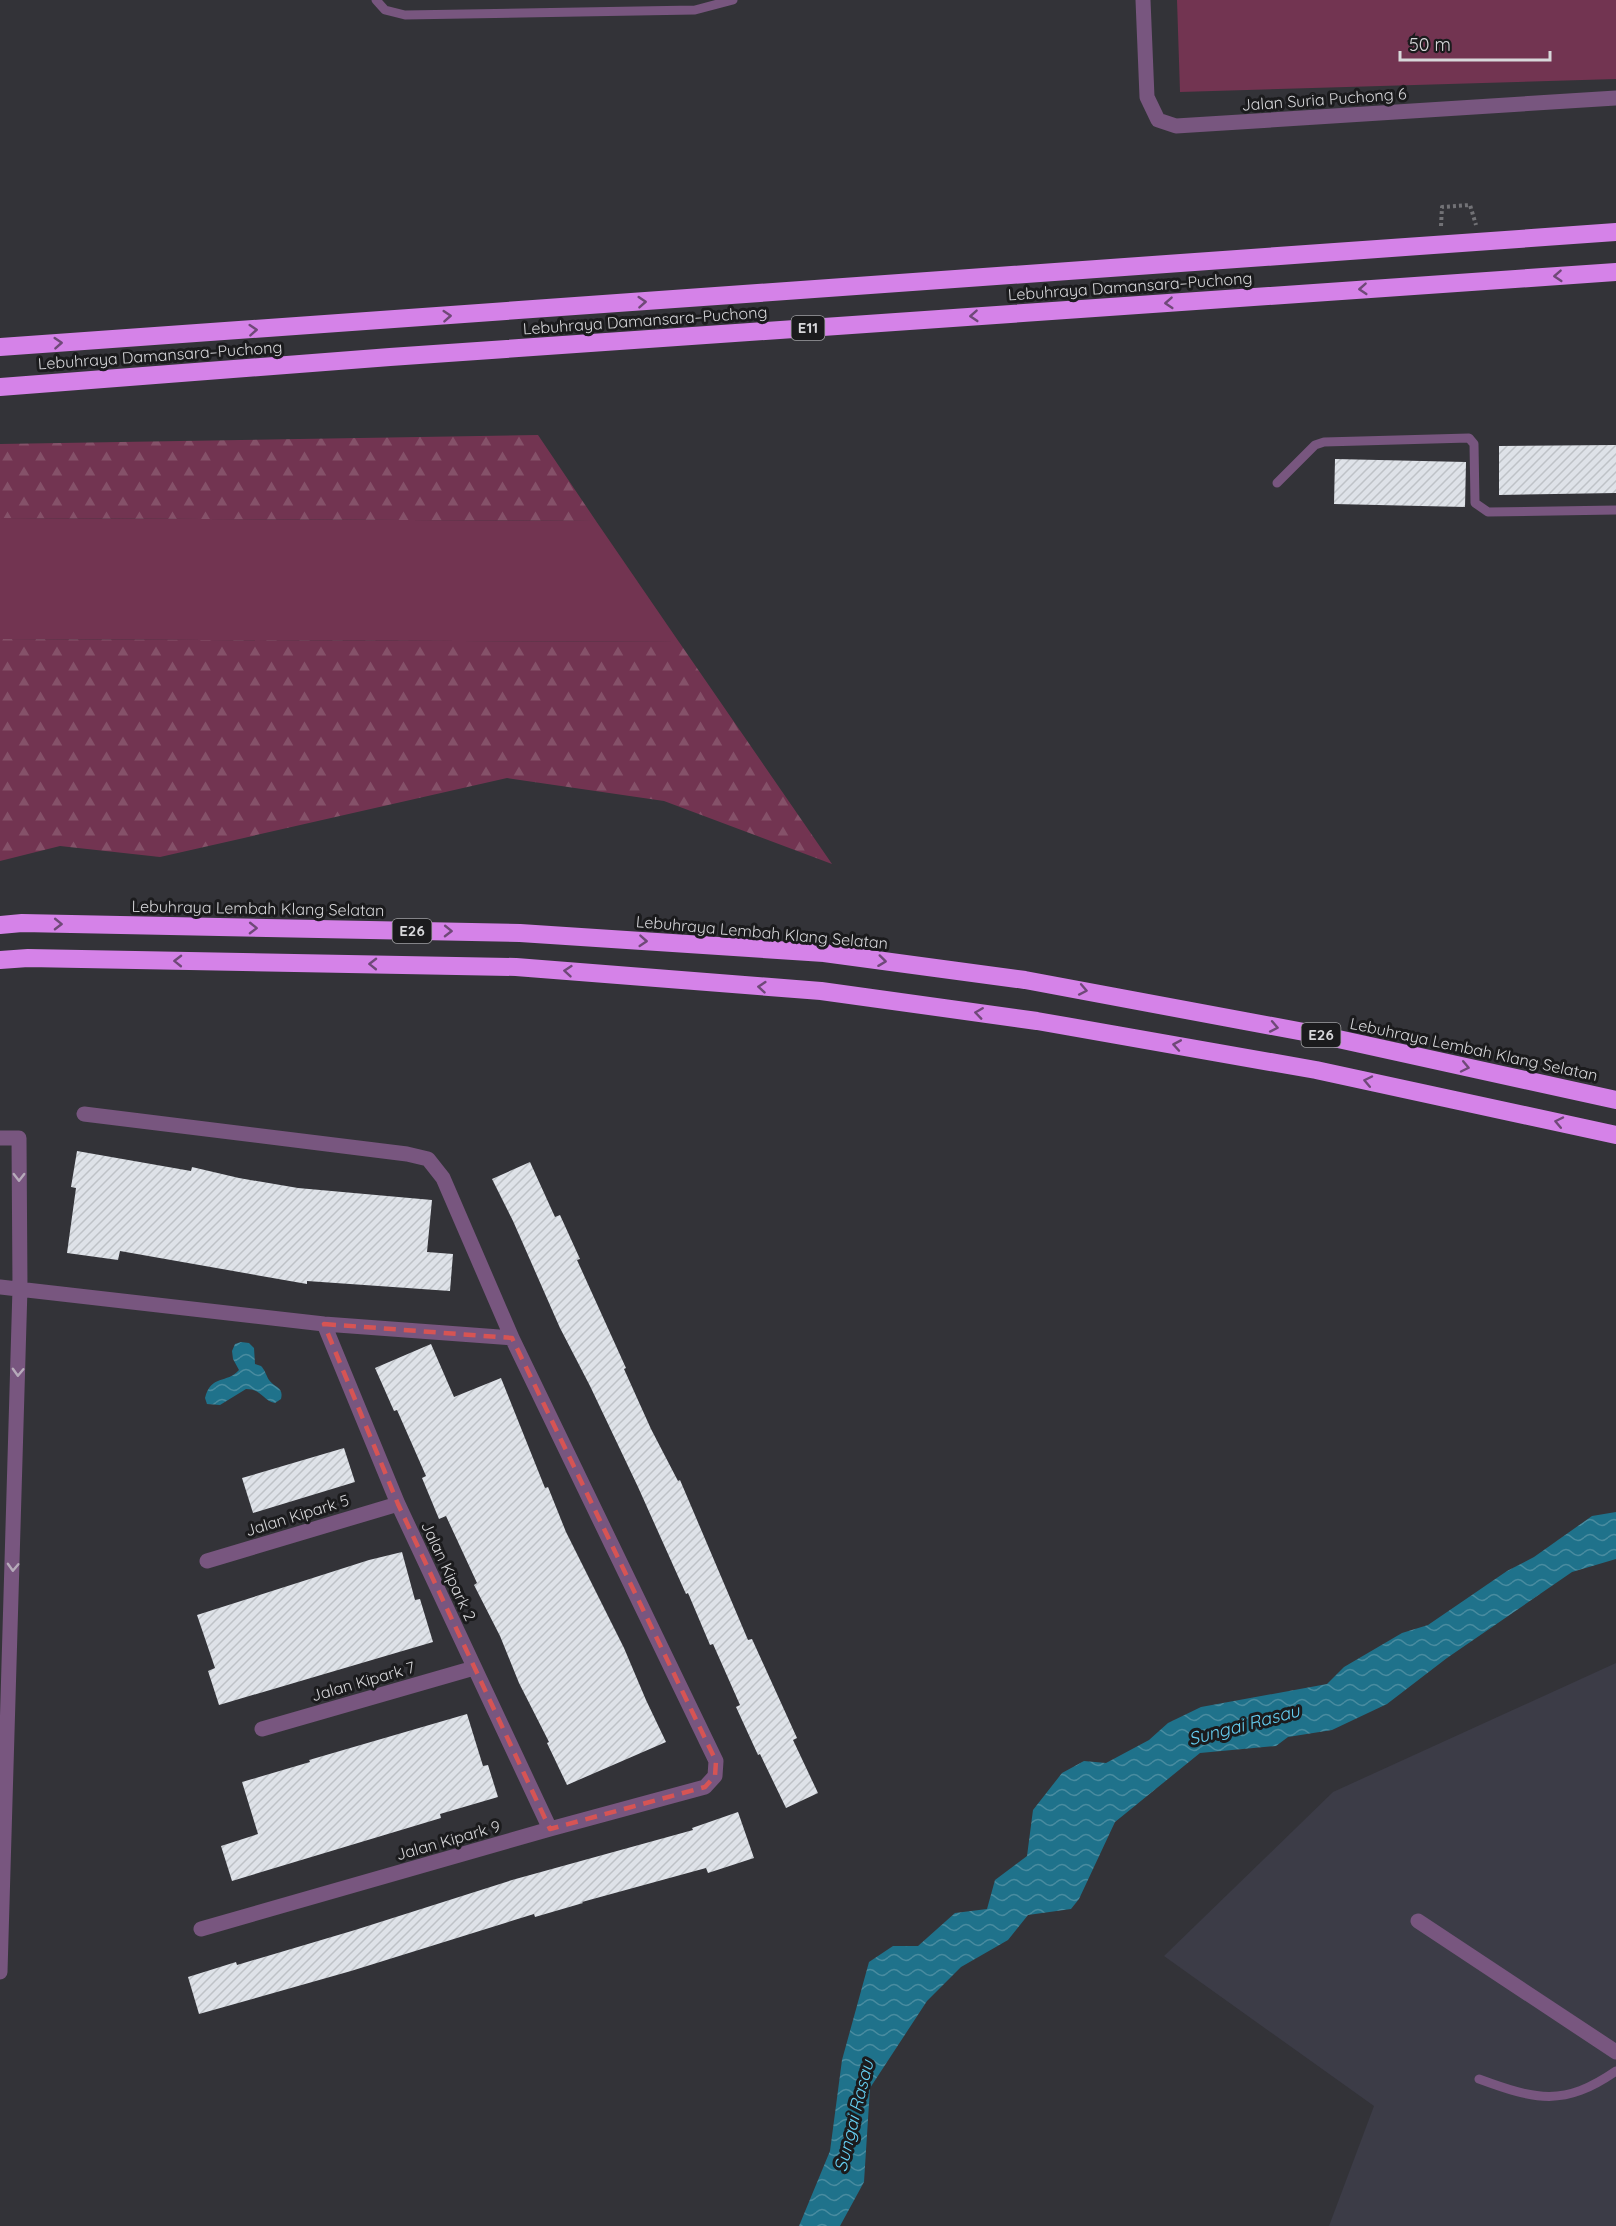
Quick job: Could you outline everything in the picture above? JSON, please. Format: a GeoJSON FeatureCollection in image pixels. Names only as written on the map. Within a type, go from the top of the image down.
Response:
{"type":"FeatureCollection","features":[{"type":"Feature","properties":{"kind":"highway","name":"Lebuhraya Damansara–Puchong"},"geometry":{"type":"LineString","coordinates":[[0,346],[1616,232]]}},
{"type":"Feature","properties":{"kind":"highway","name":"Lebuhraya Damansara–Puchong"},"geometry":{"type":"LineString","coordinates":[[0,387],[402,356],[1616,272]]}},
{"type":"Feature","properties":{"kind":"highway"},"geometry":{"type":"LineString","coordinates":[[1594,273],[1616,283]]}},
{"type":"Feature","properties":{"kind":"highway","name":"Lebuhraya Lembah Klang Selatan"},"geometry":{"type":"LineString","coordinates":[[0,925],[22,923],[520,933],[824,953],[1025,980],[1320,1035],[1616,1100]]}},
{"type":"Feature","properties":{"kind":"highway","name":"E26"},"geometry":{"type":"LineString","coordinates":[[0,960],[28,958],[516,967],[821,991],[1037,1021],[1316,1070],[1616,1135]]}},
{"type":"Feature","properties":{"kind":"street","name":"Jalan Suria Puchong 6"},"geometry":{"type":"LineString","coordinates":[[1143,0],[1147,97],[1158,120],[1176,126],[1616,98]]}},
{"type":"Feature","properties":{"kind":"street"},"geometry":{"type":"LineString","coordinates":[[0,1287],[324,1324],[512,1338],[443,1178],[428,1159],[407,1154],[84,1114]]}},
{"type":"Feature","properties":{"kind":"street"},"geometry":{"type":"LineString","coordinates":[[0,1138],[19,1138],[20,1288],[0,1972]]}},
{"type":"Feature","properties":{"kind":"street","name":"Jalan Kipark 2"},"geometry":{"type":"LineString","coordinates":[[324,1324],[398,1504],[550,1828]]}},
{"type":"Feature","properties":{"kind":"street","name":"Jalan Kipark 9"},"geometry":{"type":"LineString","coordinates":[[201,1929],[550,1828],[705,1787],[715,1776],[716,1761],[512,1338]]}},
{"type":"Feature","properties":{"kind":"street","name":"Jalan Kipark 5"},"geometry":{"type":"LineString","coordinates":[[207,1561],[398,1504]]}},
{"type":"Feature","properties":{"kind":"street","name":"Jalan Kipark 7"},"geometry":{"type":"LineString","coordinates":[[262,1729],[474,1668]]}},
{"type":"Feature","properties":{"kind":"street"},"geometry":{"type":"LineString","coordinates":[[1419,1922],[1616,2052]]}},
{"type":"Feature","properties":{"kind":"lane"},"geometry":{"type":"LineString","coordinates":[[376,0],[385,10],[405,15],[694,10],[733,0]]}},
{"type":"Feature","properties":{"kind":"lane"},"geometry":{"type":"LineString","coordinates":[[1277,483],[1315,445],[1324,442],[1469,438],[1474,444],[1475,503],[1488,512],[1616,510]]}},
{"type":"Feature","properties":{"kind":"lane"},"geometry":{"type":"LineString","coordinates":[[1479,2079],[1545,2098],[1567,2096],[1597,2084],[1616,2071]]}},
{"type":"Feature","properties":{"kind":"path"},"geometry":{"type":"LineString","coordinates":[[1440,245],[1442,207],[1451,206],[1470,205],[1480,242]]}},
{"type":"Feature","properties":{"kind":"highlighted area"},"geometry":{"type":"Polygon","coordinates":[[[324,1324],[512,1338],[716,1761],[715,1776],[705,1787],[550,1829],[398,1504],[324,1324]]]}},
{"type":"Feature","properties":{"kind":"shaded area"},"geometry":{"type":"Polygon","coordinates":[[[1616,1663],[1616,2226],[1329,2226],[1374,2106],[1164,1956],[1333,1792],[1616,1663]]]}},
{"type":"Feature","properties":{"kind":"green space"},"geometry":{"type":"Polygon","coordinates":[[[1177,0],[1616,0],[1616,79],[1180,92],[1177,0]]]}},
{"type":"Feature","properties":{"kind":"green space"},"geometry":{"type":"Polygon","coordinates":[[[538,435],[596,521],[0,518],[0,444],[538,435]]]}},
{"type":"Feature","properties":{"kind":"green space"},"geometry":{"type":"Polygon","coordinates":[[[0,518],[596,521],[679,642],[0,639],[0,518]]]}},
{"type":"Feature","properties":{"kind":"green space"},"geometry":{"type":"Polygon","coordinates":[[[0,639],[679,642],[832,864],[664,801],[507,778],[160,857],[60,846],[0,861],[0,639]]]}},
{"type":"Feature","properties":{"kind":"water"},"geometry":{"type":"Polygon","coordinates":[[[249,1343],[254,1348],[255,1364],[261,1366],[269,1380],[280,1390],[281,1399],[275,1403],[251,1389],[246,1389],[220,1405],[207,1404],[205,1398],[211,1385],[239,1370],[233,1359],[232,1351],[235,1344],[249,1343]]]}},
{"type":"Feature","properties":{"kind":"water","name":"Sungai Rasau"},"geometry":{"type":"Polygon","coordinates":[[[1616,1512],[1616,1559],[1572,1572],[1447,1658],[1387,1704],[1332,1730],[1288,1737],[1276,1746],[1200,1753],[1115,1822],[1079,1899],[1071,1909],[1028,1915],[1008,1940],[961,1967],[927,2001],[870,2088],[864,2182],[840,2226],[799,2226],[830,2151],[842,2060],[869,1962],[893,1946],[918,1946],[955,1913],[987,1909],[995,1880],[1027,1856],[1033,1810],[1062,1773],[1084,1761],[1106,1763],[1149,1740],[1168,1723],[1201,1707],[1327,1684],[1344,1667],[1402,1633],[1428,1625],[1507,1571],[1534,1557],[1592,1516],[1616,1512]]]}},
{"type":"Feature","properties":{"kind":"building"},"geometry":{"type":"Polygon","coordinates":[[[1616,445],[1616,493],[1499,495],[1499,446],[1616,445]]]}},
{"type":"Feature","properties":{"kind":"building"},"geometry":{"type":"Polygon","coordinates":[[[1335,459],[1466,462],[1465,507],[1334,504],[1335,459]]]}},
{"type":"Feature","properties":{"kind":"building"},"geometry":{"type":"Polygon","coordinates":[[[77,1151],[191,1171],[192,1167],[298,1188],[432,1200],[427,1252],[453,1254],[450,1291],[307,1281],[307,1284],[120,1251],[118,1260],[67,1253],[76,1188],[71,1187],[77,1151]]]}},
{"type":"Feature","properties":{"kind":"building"},"geometry":{"type":"Polygon","coordinates":[[[530,1162],[555,1217],[560,1215],[580,1259],[577,1260],[651,1429],[678,1481],[680,1480],[748,1640],[752,1639],[797,1738],[793,1740],[818,1793],[786,1808],[736,1707],[740,1705],[713,1644],[710,1645],[688,1593],[686,1594],[638,1487],[560,1328],[492,1179],[530,1162]]]}},
{"type":"Feature","properties":{"kind":"building"},"geometry":{"type":"Polygon","coordinates":[[[431,1344],[454,1397],[501,1378],[545,1488],[548,1487],[566,1532],[624,1648],[666,1742],[567,1785],[547,1743],[549,1742],[519,1683],[500,1636],[474,1585],[477,1583],[446,1516],[439,1519],[422,1478],[426,1476],[397,1410],[394,1411],[375,1368],[431,1344]]]}},
{"type":"Feature","properties":{"kind":"building"},"geometry":{"type":"Polygon","coordinates":[[[344,1448],[355,1482],[253,1513],[242,1478],[344,1448]]]}},
{"type":"Feature","properties":{"kind":"building"},"geometry":{"type":"Polygon","coordinates":[[[402,1552],[415,1600],[420,1599],[433,1642],[219,1705],[208,1671],[215,1668],[197,1615],[369,1560],[402,1552]]]}},
{"type":"Feature","properties":{"kind":"building"},"geometry":{"type":"Polygon","coordinates":[[[467,1714],[483,1766],[488,1765],[498,1797],[440,1814],[441,1818],[232,1881],[221,1846],[258,1834],[242,1782],[467,1714]]]}},
{"type":"Feature","properties":{"kind":"building"},"geometry":{"type":"Polygon","coordinates":[[[738,1812],[754,1858],[708,1873],[706,1868],[535,1917],[534,1914],[351,1971],[199,2014],[188,1977],[355,1930],[512,1880],[693,1830],[692,1828],[738,1812]]]}}]}
